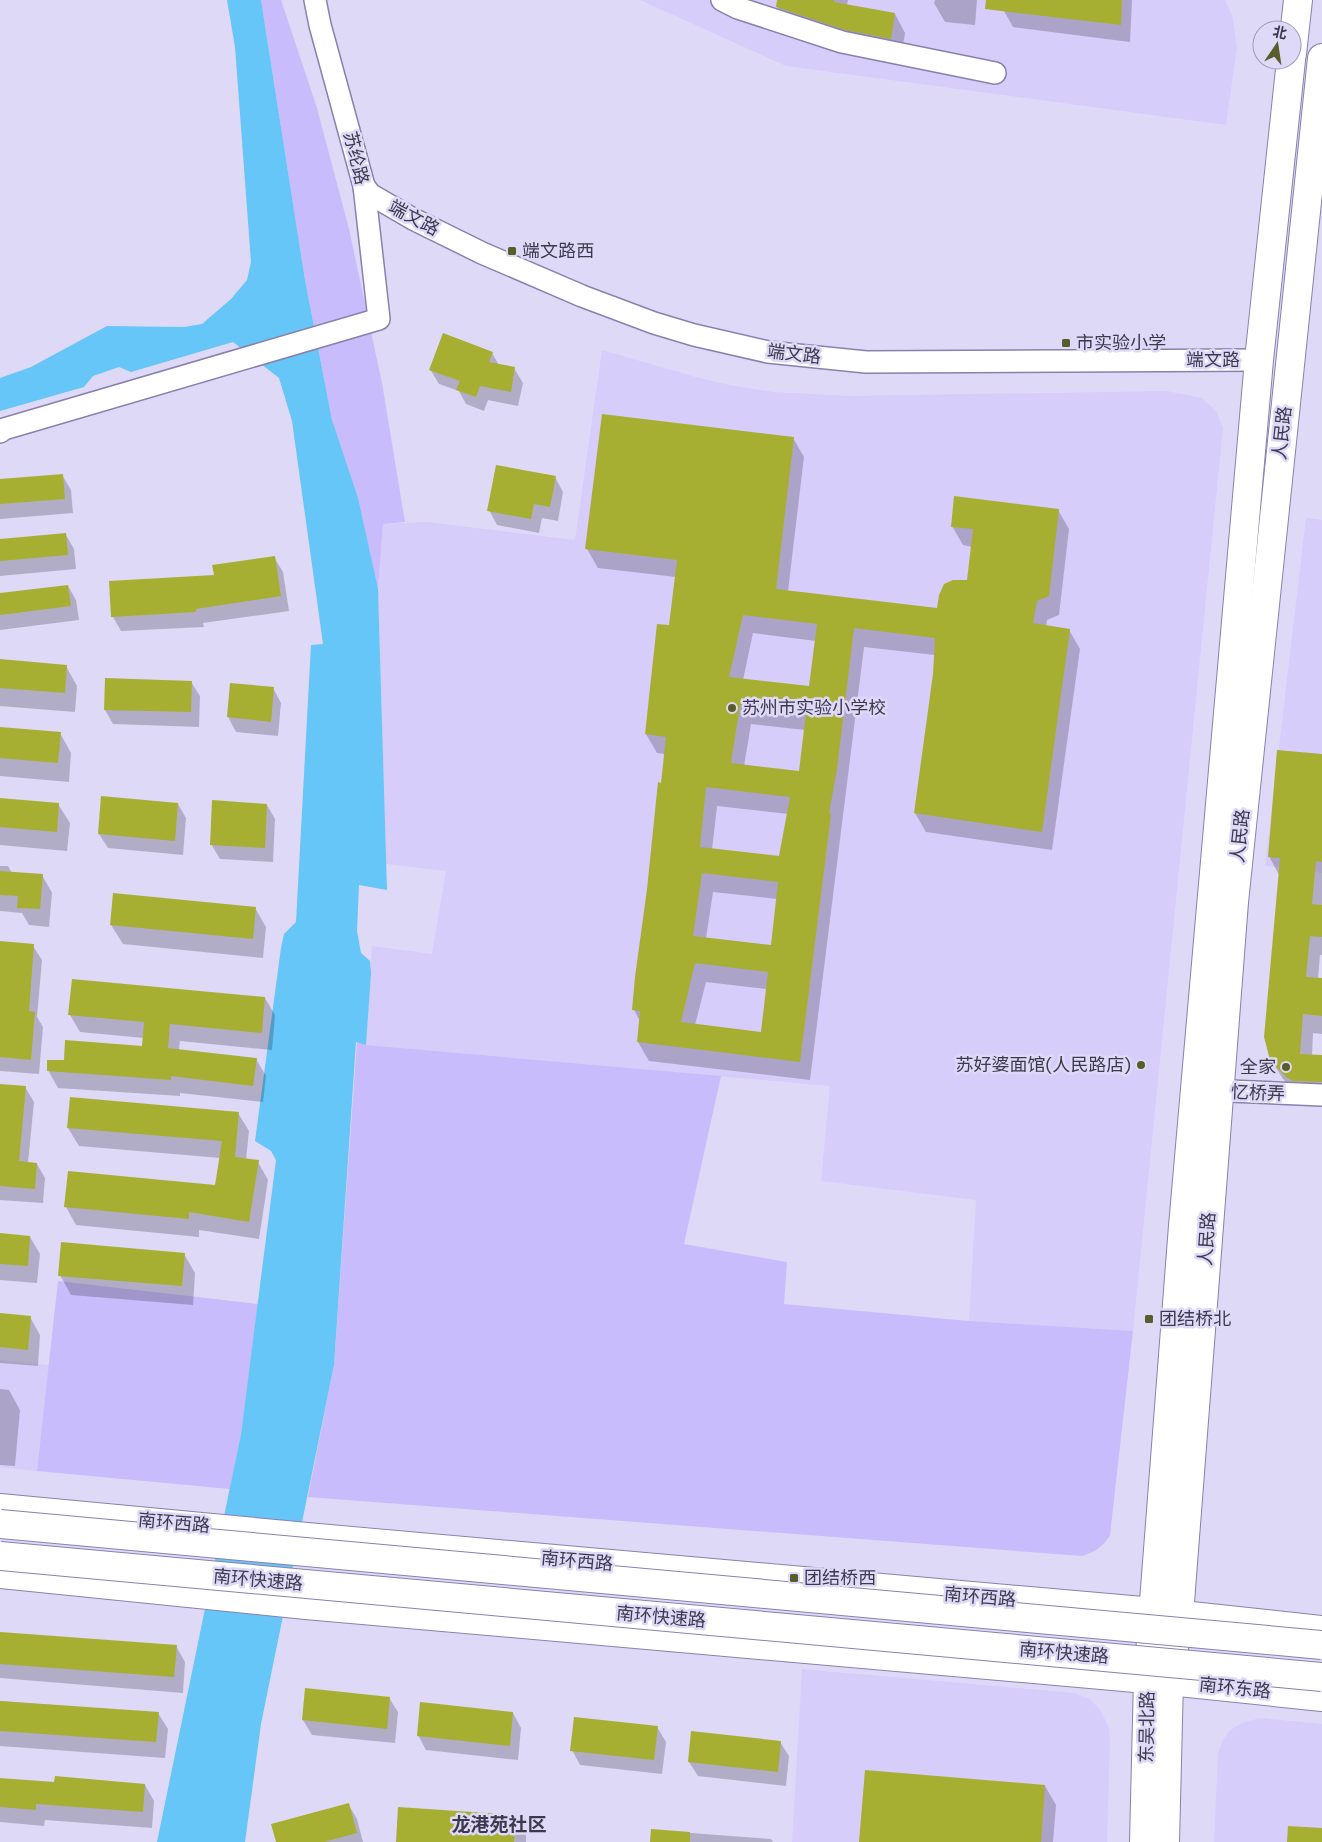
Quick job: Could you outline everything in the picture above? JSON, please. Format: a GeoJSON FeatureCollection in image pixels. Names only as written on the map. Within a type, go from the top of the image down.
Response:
{"type":"FeatureCollection","features":[{"type":"Feature","properties":{"kind":"main road"},"geometry":{"type":"LineString","coordinates":[[1296,20],[1298,0]]}},
{"type":"Feature","properties":{"kind":"main road","name":"人民路"},"geometry":{"type":"LineString","coordinates":[[1207,1090],[1235,892],[1322,58]]}},
{"type":"Feature","properties":{"kind":"main road","name":"人民路"},"geometry":{"type":"LineString","coordinates":[[1166,1614],[1207,1090],[1259,360],[1290,70]]}},
{"type":"Feature","properties":{"kind":"main road","name":"南环西路"},"geometry":{"type":"LineString","coordinates":[[0,1508],[1166,1614]]}},
{"type":"Feature","properties":{"kind":"main road","name":"南环快速路"},"geometry":{"type":"LineString","coordinates":[[0,1524],[1322,1645]]}},
{"type":"Feature","properties":{"kind":"main road","name":"南环快速路"},"geometry":{"type":"LineString","coordinates":[[0,1556],[1322,1677]]}},
{"type":"Feature","properties":{"kind":"main road"},"geometry":{"type":"LineString","coordinates":[[0,1574],[306,1605],[1158,1680]]}},
{"type":"Feature","properties":{"kind":"main road"},"geometry":{"type":"LineString","coordinates":[[1166,1614],[1322,1630]]}},
{"type":"Feature","properties":{"kind":"main road","name":"东吴北路"},"geometry":{"type":"LineString","coordinates":[[1144,1842],[1158,1680],[1166,1614]]}},
{"type":"Feature","properties":{"kind":"main road","name":"东吴北路"},"geometry":{"type":"LineString","coordinates":[[1158,1680],[1165,1842]]}},
{"type":"Feature","properties":{"kind":"main road","name":"南环东路"},"geometry":{"type":"LineString","coordinates":[[1158,1680],[1322,1697]]}},
{"type":"Feature","properties":{"kind":"street","name":"苏纶路"},"geometry":{"type":"LineString","coordinates":[[0,432],[4,429],[379,319],[364,186],[315,0]]}},
{"type":"Feature","properties":{"kind":"street"},"geometry":{"type":"LineString","coordinates":[[722,0],[738,8],[842,42],[995,73]]}},
{"type":"Feature","properties":{"kind":"street","name":"端文路"},"geometry":{"type":"LineString","coordinates":[[364,186],[370,194],[413,219],[482,253],[582,296],[654,323],[694,335],[768,352],[866,362],[1259,360]]}},
{"type":"Feature","properties":{"kind":"street","name":"忆桥弄"},"geometry":{"type":"LineString","coordinates":[[1207,1090],[1322,1095]]}},
{"type":"Feature","properties":{"kind":"shaded area"},"geometry":{"type":"Polygon","coordinates":[[[261,0],[281,0],[317,108],[349,229],[382,383],[405,522],[383,524],[378,589],[332,420],[305,280],[261,0]]]}},
{"type":"Feature","properties":{"kind":"shaded area"},"geometry":{"type":"Polygon","coordinates":[[[640,0],[1225,0],[1233,18],[1237,48],[1226,125],[786,66],[640,0]]]}},
{"type":"Feature","properties":{"kind":"shaded area","name":"苏州市实验小学校"},"geometry":{"type":"Polygon","coordinates":[[[602,350],[696,377],[734,386],[774,392],[850,396],[1167,391],[1202,398],[1216,411],[1223,428],[1133,1331],[969,1321],[976,1200],[821,1181],[830,1086],[366,1045],[372,946],[432,954],[446,871],[386,864],[378,589],[383,524],[427,522],[575,540],[602,350]]]}},
{"type":"Feature","properties":{"kind":"shaded area"},"geometry":{"type":"Polygon","coordinates":[[[1306,518],[1322,520],[1322,873],[1265,866],[1306,518]]]}},
{"type":"Feature","properties":{"kind":"shaded area"},"geometry":{"type":"Polygon","coordinates":[[[357,1042],[366,1045],[721,1076],[684,1244],[787,1262],[784,1304],[969,1321],[1133,1331],[1110,1535],[1098,1548],[1082,1556],[308,1497],[334,1365],[357,1042]]]}},
{"type":"Feature","properties":{"kind":"shaded area"},"geometry":{"type":"Polygon","coordinates":[[[58,1281],[258,1304],[241,1434],[230,1489],[37,1471],[58,1281]]]}},
{"type":"Feature","properties":{"kind":"shaded area"},"geometry":{"type":"Polygon","coordinates":[[[0,1360],[49,1365],[37,1471],[0,1467],[0,1360]]]}},
{"type":"Feature","properties":{"kind":"shaded area"},"geometry":{"type":"Polygon","coordinates":[[[802,1669],[1075,1693],[1090,1699],[1101,1711],[1109,1728],[1107,1842],[792,1842],[802,1669]]]}},
{"type":"Feature","properties":{"kind":"shaded area"},"geometry":{"type":"Polygon","coordinates":[[[1260,1718],[1322,1724],[1322,1842],[1214,1842],[1218,1753],[1222,1742],[1229,1731],[1242,1723],[1260,1718]]]}},
{"type":"Feature","properties":{"kind":"water"},"geometry":{"type":"Polygon","coordinates":[[[227,0],[261,0],[305,280],[332,420],[358,498],[378,589],[387,890],[359,885],[357,931],[361,953],[370,961],[371,973],[366,1045],[356,1042],[334,1365],[261,1724],[245,1842],[157,1842],[241,1434],[276,1160],[271,1151],[255,1141],[281,948],[284,934],[296,922],[311,645],[323,644],[292,421],[279,378],[233,342],[131,372],[119,367],[93,376],[84,387],[0,411],[0,378],[31,367],[107,326],[184,327],[202,324],[231,299],[247,280],[251,262],[235,47],[227,0]]]}},
{"type":"Feature","properties":{"kind":"building"},"geometry":{"type":"Polygon","coordinates":[[[777,0],[834,0],[834,2],[895,13],[891,39],[845,30],[776,7],[777,0]]]}},
{"type":"Feature","properties":{"kind":"building"},"geometry":{"type":"Polygon","coordinates":[[[986,0],[1122,0],[1121,25],[985,9],[986,0]]]}},
{"type":"Feature","properties":{"kind":"building"},"geometry":{"type":"Polygon","coordinates":[[[443,333],[493,352],[489,362],[515,367],[511,392],[480,386],[476,397],[456,390],[460,381],[429,370],[443,333]]]}},
{"type":"Feature","properties":{"kind":"building"},"geometry":{"type":"Polygon","coordinates":[[[602,414],[794,437],[776,589],[937,608],[939,595],[944,584],[953,580],[967,580],[973,529],[951,527],[954,496],[1059,509],[1049,596],[1037,601],[1033,623],[1070,629],[1042,832],[914,813],[933,674],[935,638],[854,628],[837,769],[829,813],[831,814],[800,1062],[637,1042],[640,1011],[632,1010],[635,977],[647,889],[658,782],[661,783],[666,737],[645,734],[657,624],[669,625],[677,560],[585,549],[602,414]],[[743,615],[729,677],[809,686],[817,624],[743,615]],[[740,705],[731,763],[799,771],[806,713],[740,705]],[[706,787],[700,847],[779,856],[790,797],[706,787]],[[702,873],[693,936],[771,945],[778,882],[702,873]],[[695,963],[681,1022],[761,1032],[768,972],[695,963]]]}},
{"type":"Feature","properties":{"kind":"building"},"geometry":{"type":"Polygon","coordinates":[[[496,465],[556,476],[550,507],[534,504],[531,519],[487,511],[496,465]]]}},
{"type":"Feature","properties":{"kind":"building"},"geometry":{"type":"Polygon","coordinates":[[[63,474],[65,499],[0,504],[0,479],[63,474]]]}},
{"type":"Feature","properties":{"kind":"building"},"geometry":{"type":"Polygon","coordinates":[[[66,533],[68,555],[0,561],[0,539],[66,533]]]}},
{"type":"Feature","properties":{"kind":"building"},"geometry":{"type":"Polygon","coordinates":[[[275,556],[281,596],[196,609],[196,612],[111,617],[109,581],[214,575],[212,565],[275,556]]]}},
{"type":"Feature","properties":{"kind":"building"},"geometry":{"type":"Polygon","coordinates":[[[68,585],[71,606],[0,615],[0,593],[68,585]]]}},
{"type":"Feature","properties":{"kind":"building"},"geometry":{"type":"Polygon","coordinates":[[[0,659],[67,665],[65,693],[0,688],[0,659]]]}},
{"type":"Feature","properties":{"kind":"building"},"geometry":{"type":"Polygon","coordinates":[[[105,678],[192,681],[191,712],[104,710],[105,678]]]}},
{"type":"Feature","properties":{"kind":"building"},"geometry":{"type":"Polygon","coordinates":[[[230,683],[274,687],[271,722],[227,717],[230,683]]]}},
{"type":"Feature","properties":{"kind":"building"},"geometry":{"type":"Polygon","coordinates":[[[0,727],[61,732],[58,763],[0,758],[0,727]]]}},
{"type":"Feature","properties":{"kind":"building"},"geometry":{"type":"Polygon","coordinates":[[[1277,750],[1322,754],[1322,862],[1316,861],[1312,904],[1322,905],[1322,937],[1310,936],[1306,977],[1322,978],[1322,1016],[1303,1014],[1300,1054],[1322,1055],[1322,1082],[1293,1081],[1286,1077],[1270,1060],[1264,1037],[1280,858],[1268,857],[1277,750]]]}},
{"type":"Feature","properties":{"kind":"building"},"geometry":{"type":"Polygon","coordinates":[[[101,796],[178,803],[175,841],[98,834],[101,796]]]}},
{"type":"Feature","properties":{"kind":"building"},"geometry":{"type":"Polygon","coordinates":[[[0,798],[59,803],[57,832],[0,827],[0,798]]]}},
{"type":"Feature","properties":{"kind":"building"},"geometry":{"type":"Polygon","coordinates":[[[212,800],[267,804],[265,848],[210,845],[212,800]]]}},
{"type":"Feature","properties":{"kind":"building"},"geometry":{"type":"Polygon","coordinates":[[[0,871],[43,874],[40,909],[17,908],[18,896],[0,895],[0,871]]]}},
{"type":"Feature","properties":{"kind":"building"},"geometry":{"type":"Polygon","coordinates":[[[113,893],[256,907],[253,939],[110,925],[113,893]]]}},
{"type":"Feature","properties":{"kind":"building"},"geometry":{"type":"Polygon","coordinates":[[[0,941],[34,944],[29,1011],[35,1012],[31,1060],[0,1057],[0,941]]]}},
{"type":"Feature","properties":{"kind":"building"},"geometry":{"type":"Polygon","coordinates":[[[72,979],[265,997],[262,1033],[170,1024],[168,1048],[257,1058],[253,1086],[171,1076],[171,1080],[47,1071],[47,1060],[64,1060],[65,1040],[142,1046],[144,1022],[68,1015],[72,979]]]}},
{"type":"Feature","properties":{"kind":"building"},"geometry":{"type":"Polygon","coordinates":[[[0,1084],[26,1086],[19,1161],[37,1163],[35,1189],[0,1186],[0,1084]]]}},
{"type":"Feature","properties":{"kind":"building"},"geometry":{"type":"Polygon","coordinates":[[[70,1097],[239,1112],[235,1157],[259,1160],[249,1222],[189,1212],[189,1219],[64,1207],[68,1171],[215,1185],[222,1141],[67,1128],[70,1097]]]}},
{"type":"Feature","properties":{"kind":"building"},"geometry":{"type":"Polygon","coordinates":[[[0,1233],[30,1236],[28,1266],[0,1264],[0,1233]]]}},
{"type":"Feature","properties":{"kind":"building"},"geometry":{"type":"Polygon","coordinates":[[[61,1242],[185,1253],[182,1286],[58,1276],[61,1242]]]}},
{"type":"Feature","properties":{"kind":"building"},"geometry":{"type":"Polygon","coordinates":[[[0,1313],[31,1316],[28,1350],[0,1347],[0,1313]]]}},
{"type":"Feature","properties":{"kind":"building"},"geometry":{"type":"Polygon","coordinates":[[[0,1632],[177,1645],[174,1677],[0,1664],[0,1632]]]}},
{"type":"Feature","properties":{"kind":"building"},"geometry":{"type":"Polygon","coordinates":[[[305,1688],[390,1697],[387,1729],[302,1720],[305,1688]]]}},
{"type":"Feature","properties":{"kind":"building"},"geometry":{"type":"Polygon","coordinates":[[[0,1701],[159,1712],[156,1742],[0,1731],[0,1701]]]}},
{"type":"Feature","properties":{"kind":"building"},"geometry":{"type":"Polygon","coordinates":[[[420,1702],[513,1712],[510,1746],[417,1736],[420,1702]]]}},
{"type":"Feature","properties":{"kind":"building"},"geometry":{"type":"Polygon","coordinates":[[[574,1717],[658,1726],[654,1760],[570,1751],[574,1717]]]}},
{"type":"Feature","properties":{"kind":"building"},"geometry":{"type":"Polygon","coordinates":[[[691,1731],[781,1741],[778,1772],[688,1762],[691,1731]]]}},
{"type":"Feature","properties":{"kind":"building"},"geometry":{"type":"Polygon","coordinates":[[[865,1770],[1045,1785],[1041,1842],[859,1842],[865,1770]]]}},
{"type":"Feature","properties":{"kind":"building"},"geometry":{"type":"Polygon","coordinates":[[[55,1776],[145,1784],[143,1812],[36,1804],[36,1810],[0,1807],[0,1778],[54,1782],[55,1776]]]}},
{"type":"Feature","properties":{"kind":"building"},"geometry":{"type":"Polygon","coordinates":[[[349,1803],[357,1833],[324,1842],[276,1842],[271,1824],[349,1803]]]}},
{"type":"Feature","properties":{"kind":"building"},"geometry":{"type":"Polygon","coordinates":[[[398,1807],[516,1815],[514,1842],[396,1842],[398,1807]]]}},
{"type":"Feature","properties":{"kind":"building"},"geometry":{"type":"Polygon","coordinates":[[[1288,1826],[1322,1828],[1322,1842],[1287,1842],[1288,1826]]]}},
{"type":"Feature","properties":{"kind":"building"},"geometry":{"type":"Polygon","coordinates":[[[651,1829],[690,1832],[690,1842],[650,1842],[651,1829]]]}},
{"type":"Feature","properties":{"kind":"place","name":"端文路西"},"geometry":{"type":"Point","coordinates":[512,251]}},
{"type":"Feature","properties":{"kind":"place","name":"市实验小学"},"geometry":{"type":"Point","coordinates":[1066,343]}},
{"type":"Feature","properties":{"kind":"place","name":"苏州市实验小学校"},"geometry":{"type":"Point","coordinates":[732,708]}},
{"type":"Feature","properties":{"kind":"place","name":"苏好婆面馆(人民路店)"},"geometry":{"type":"Point","coordinates":[1141,1065]}},
{"type":"Feature","properties":{"kind":"place","name":"全家"},"geometry":{"type":"Point","coordinates":[1286,1067]}},
{"type":"Feature","properties":{"kind":"place","name":"团结桥北"},"geometry":{"type":"Point","coordinates":[1149,1319]}},
{"type":"Feature","properties":{"kind":"place","name":"团结桥西"},"geometry":{"type":"Point","coordinates":[794,1578]}},
{"type":"Feature","properties":{"kind":"district","name":"龙港苑社区"},"geometry":{"type":"Point","coordinates":[499,1824]}}]}
